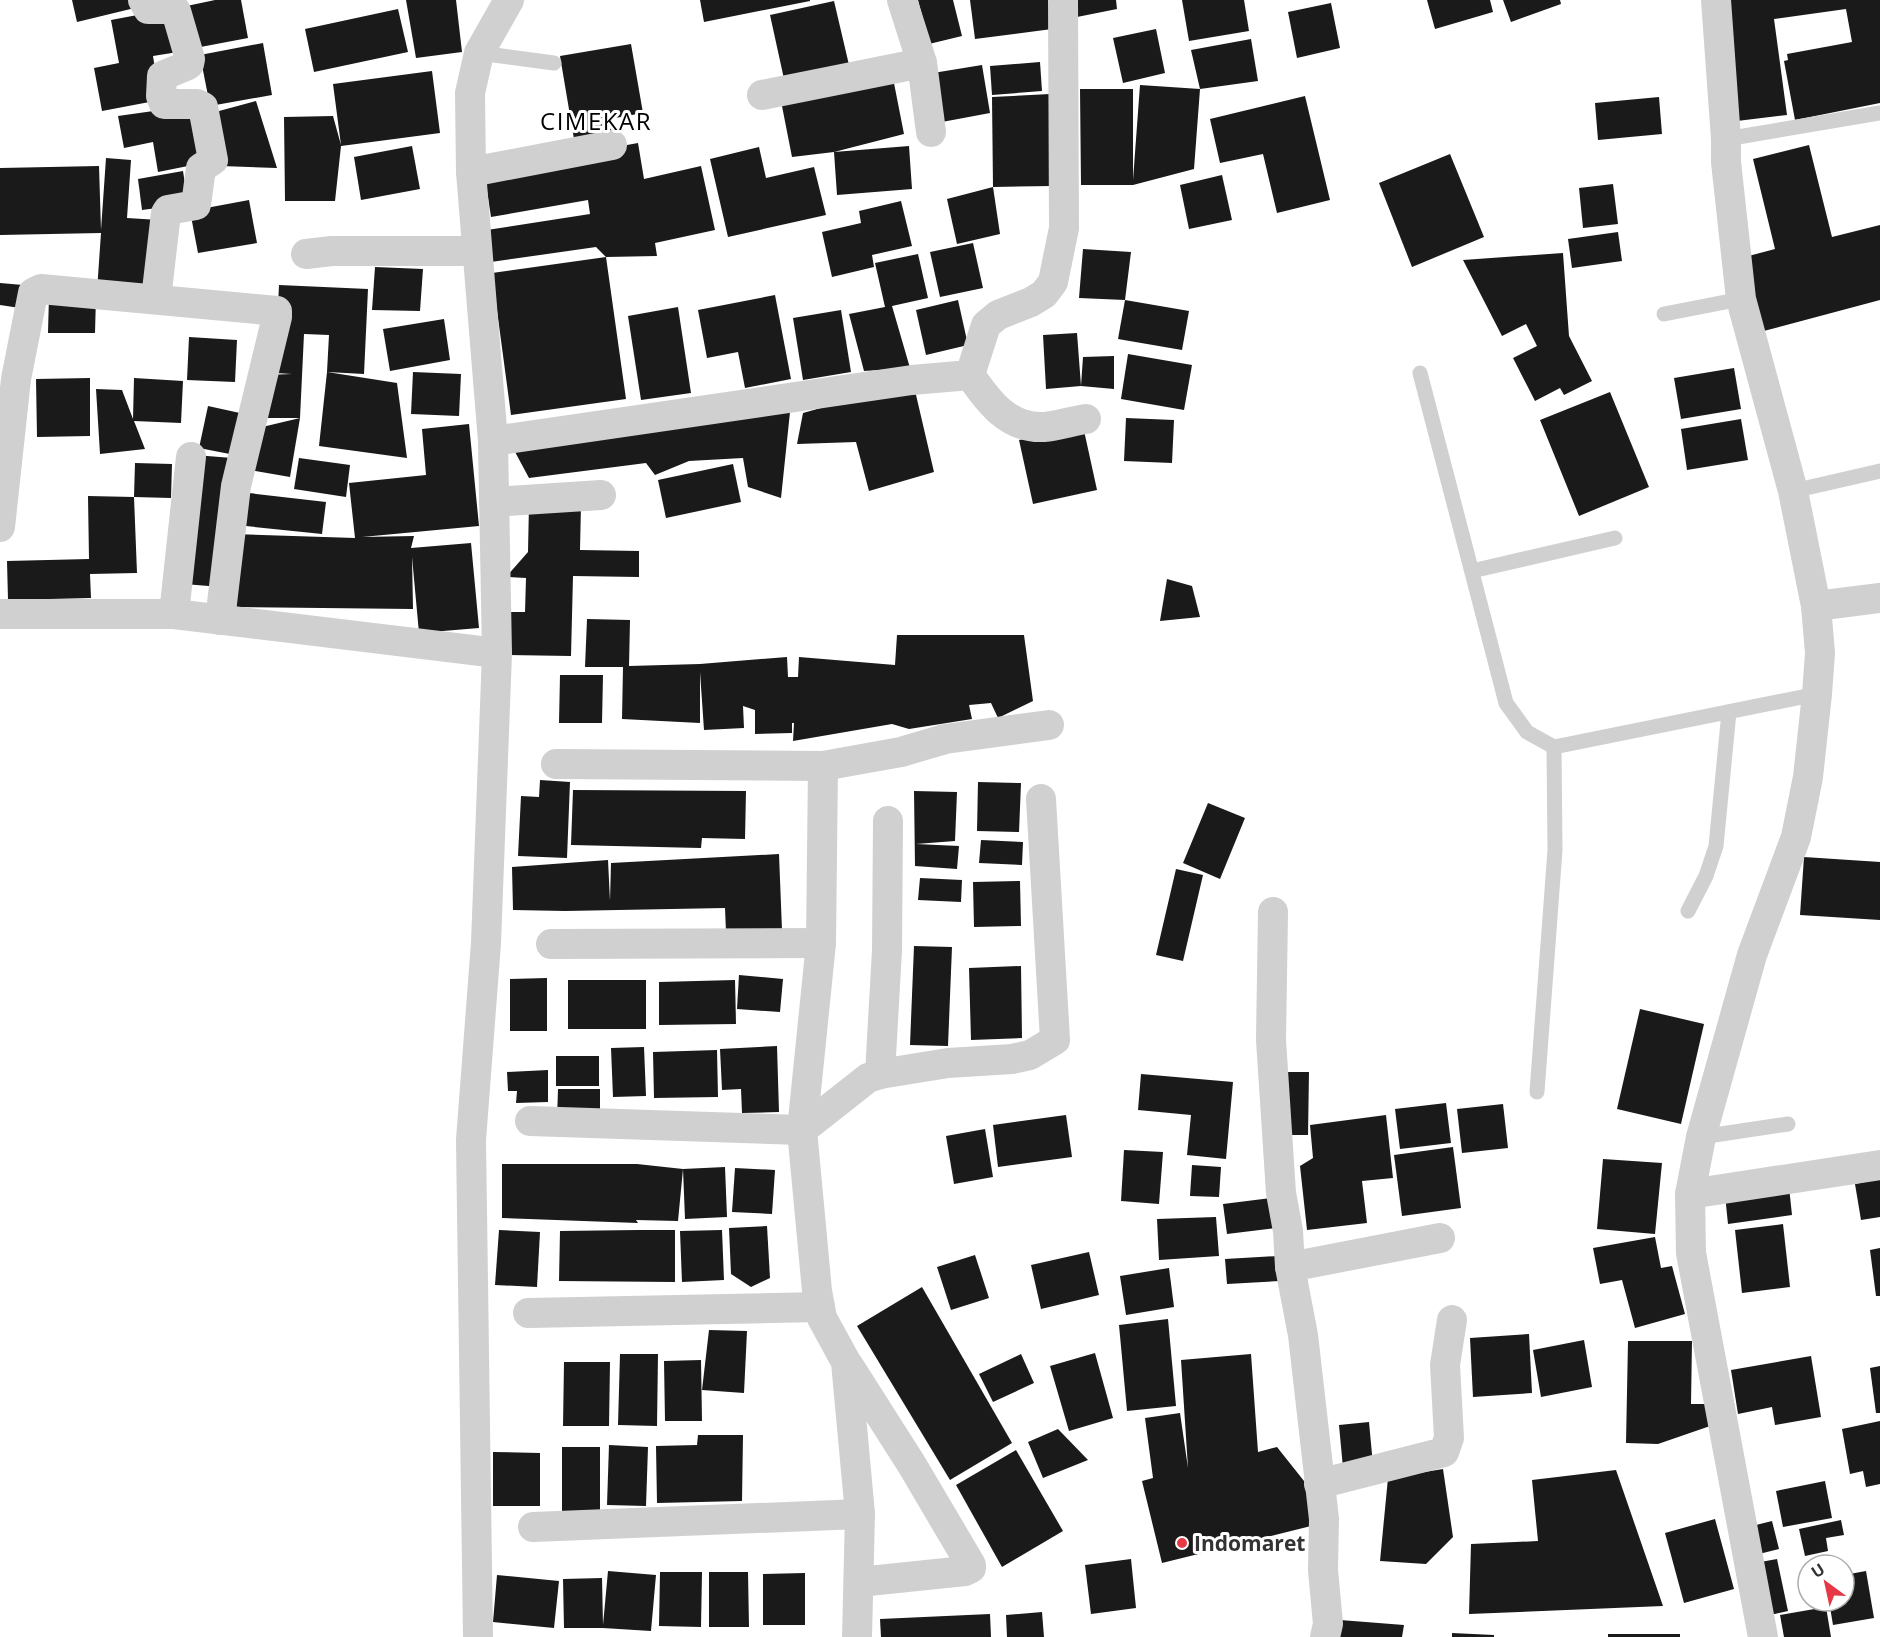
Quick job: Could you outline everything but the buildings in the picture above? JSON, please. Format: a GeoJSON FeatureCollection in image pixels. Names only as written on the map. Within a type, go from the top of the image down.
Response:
{"type":"FeatureCollection","features":[{"type":"Feature","properties":{"kind":"street"},"geometry":{"type":"LineString","coordinates":[[143,0],[148,9],[174,9],[177,12],[190,58],[186,66],[162,76],[161,96],[164,104],[203,106],[213,160],[201,168],[196,205],[168,210],[166,213],[156,299]]}},
{"type":"Feature","properties":{"kind":"street"},"geometry":{"type":"LineString","coordinates":[[478,1637],[471,1140],[486,943],[497,653],[493,441],[471,172],[470,93],[479,53],[509,0]]}},
{"type":"Feature","properties":{"kind":"street"},"geometry":{"type":"LineString","coordinates":[[902,0],[922,63],[931,132]]}},
{"type":"Feature","properties":{"kind":"street"},"geometry":{"type":"LineString","coordinates":[[970,375],[986,325],[998,315],[1031,302],[1044,294],[1053,282],[1064,228],[1063,0]]}},
{"type":"Feature","properties":{"kind":"street"},"geometry":{"type":"LineString","coordinates":[[1716,0],[1726,162],[1741,299],[1792,491],[1816,606],[1820,653],[1808,777],[1796,837],[1752,955],[1701,1137],[1690,1194],[1691,1253],[1763,1637]]}},
{"type":"Feature","properties":{"kind":"street"},"geometry":{"type":"LineString","coordinates":[[762,95],[922,63]]}},
{"type":"Feature","properties":{"kind":"street"},"geometry":{"type":"LineString","coordinates":[[471,172],[612,145]]}},
{"type":"Feature","properties":{"kind":"street"},"geometry":{"type":"LineString","coordinates":[[306,254],[332,251],[477,251]]}},
{"type":"Feature","properties":{"kind":"street"},"geometry":{"type":"LineString","coordinates":[[0,527],[8,377],[33,293],[41,289],[276,310],[277,317],[267,363],[236,486],[220,620]]}},
{"type":"Feature","properties":{"kind":"street"},"geometry":{"type":"LineString","coordinates":[[970,375],[1000,413],[1026,426],[1044,427],[1086,419]]}},
{"type":"Feature","properties":{"kind":"street"},"geometry":{"type":"LineString","coordinates":[[493,441],[912,380],[970,375]]}},
{"type":"Feature","properties":{"kind":"street"},"geometry":{"type":"LineString","coordinates":[[174,614],[191,457]]}},
{"type":"Feature","properties":{"kind":"street"},"geometry":{"type":"LineString","coordinates":[[494,502],[601,495]]}},
{"type":"Feature","properties":{"kind":"street"},"geometry":{"type":"LineString","coordinates":[[1816,606],[1880,598]]}},
{"type":"Feature","properties":{"kind":"street"},"geometry":{"type":"LineString","coordinates":[[0,614],[174,614],[497,653]]}},
{"type":"Feature","properties":{"kind":"street"},"geometry":{"type":"LineString","coordinates":[[556,764],[822,766],[901,752],[945,740],[1049,724]]}},
{"type":"Feature","properties":{"kind":"street"},"geometry":{"type":"LineString","coordinates":[[822,766],[821,943],[801,1130],[817,1291],[826,1326],[846,1362],[912,1464],[971,1565],[970,1569],[965,1571],[859,1582]]}},
{"type":"Feature","properties":{"kind":"street"},"geometry":{"type":"LineString","coordinates":[[530,1121],[801,1130],[868,1078],[948,1063],[1012,1059],[1030,1055],[1055,1040],[1041,799]]}},
{"type":"Feature","properties":{"kind":"street"},"geometry":{"type":"LineString","coordinates":[[880,1074],[887,950],[888,821]]}},
{"type":"Feature","properties":{"kind":"street"},"geometry":{"type":"LineString","coordinates":[[1273,912],[1271,1040],[1281,1193],[1288,1231],[1290,1267],[1303,1335],[1324,1520],[1323,1570],[1328,1624],[1324,1637]]}},
{"type":"Feature","properties":{"kind":"street"},"geometry":{"type":"LineString","coordinates":[[551,944],[821,943]]}},
{"type":"Feature","properties":{"kind":"street"},"geometry":{"type":"LineString","coordinates":[[1690,1194],[1880,1165]]}},
{"type":"Feature","properties":{"kind":"street"},"geometry":{"type":"LineString","coordinates":[[1290,1267],[1440,1238]]}},
{"type":"Feature","properties":{"kind":"street"},"geometry":{"type":"LineString","coordinates":[[528,1312],[820,1307]]}},
{"type":"Feature","properties":{"kind":"street"},"geometry":{"type":"LineString","coordinates":[[1319,1484],[1444,1452],[1449,1438],[1445,1365],[1452,1320]]}},
{"type":"Feature","properties":{"kind":"street"},"geometry":{"type":"LineString","coordinates":[[846,1362],[860,1514],[856,1637]]}},
{"type":"Feature","properties":{"kind":"street"},"geometry":{"type":"LineString","coordinates":[[533,1527],[860,1514]]}},
{"type":"Feature","properties":{"kind":"lane"},"geometry":{"type":"LineString","coordinates":[[479,53],[554,63]]}},
{"type":"Feature","properties":{"kind":"lane"},"geometry":{"type":"LineString","coordinates":[[1726,139],[1880,113]]}},
{"type":"Feature","properties":{"kind":"lane"},"geometry":{"type":"LineString","coordinates":[[1664,314],[1741,299]]}},
{"type":"Feature","properties":{"kind":"lane"},"geometry":{"type":"LineString","coordinates":[[1420,373],[1506,703],[1527,732],[1554,747],[1817,694]]}},
{"type":"Feature","properties":{"kind":"lane"},"geometry":{"type":"LineString","coordinates":[[1792,491],[1880,471]]}},
{"type":"Feature","properties":{"kind":"lane"},"geometry":{"type":"LineString","coordinates":[[1472,571],[1615,538]]}},
{"type":"Feature","properties":{"kind":"lane"},"geometry":{"type":"LineString","coordinates":[[1688,911],[1706,876],[1716,846],[1729,712]]}},
{"type":"Feature","properties":{"kind":"lane"},"geometry":{"type":"LineString","coordinates":[[1537,1092],[1555,850],[1554,747]]}},
{"type":"Feature","properties":{"kind":"lane"},"geometry":{"type":"LineString","coordinates":[[1701,1137],[1788,1124]]}},
{"type":"Feature","properties":{"kind":"place","name":"Indomaret"},"geometry":{"type":"Point","coordinates":[1182,1543]}},
{"type":"Feature","properties":{"kind":"district","name":"CIMEKAR"},"geometry":{"type":"Point","coordinates":[596,120]}}]}
